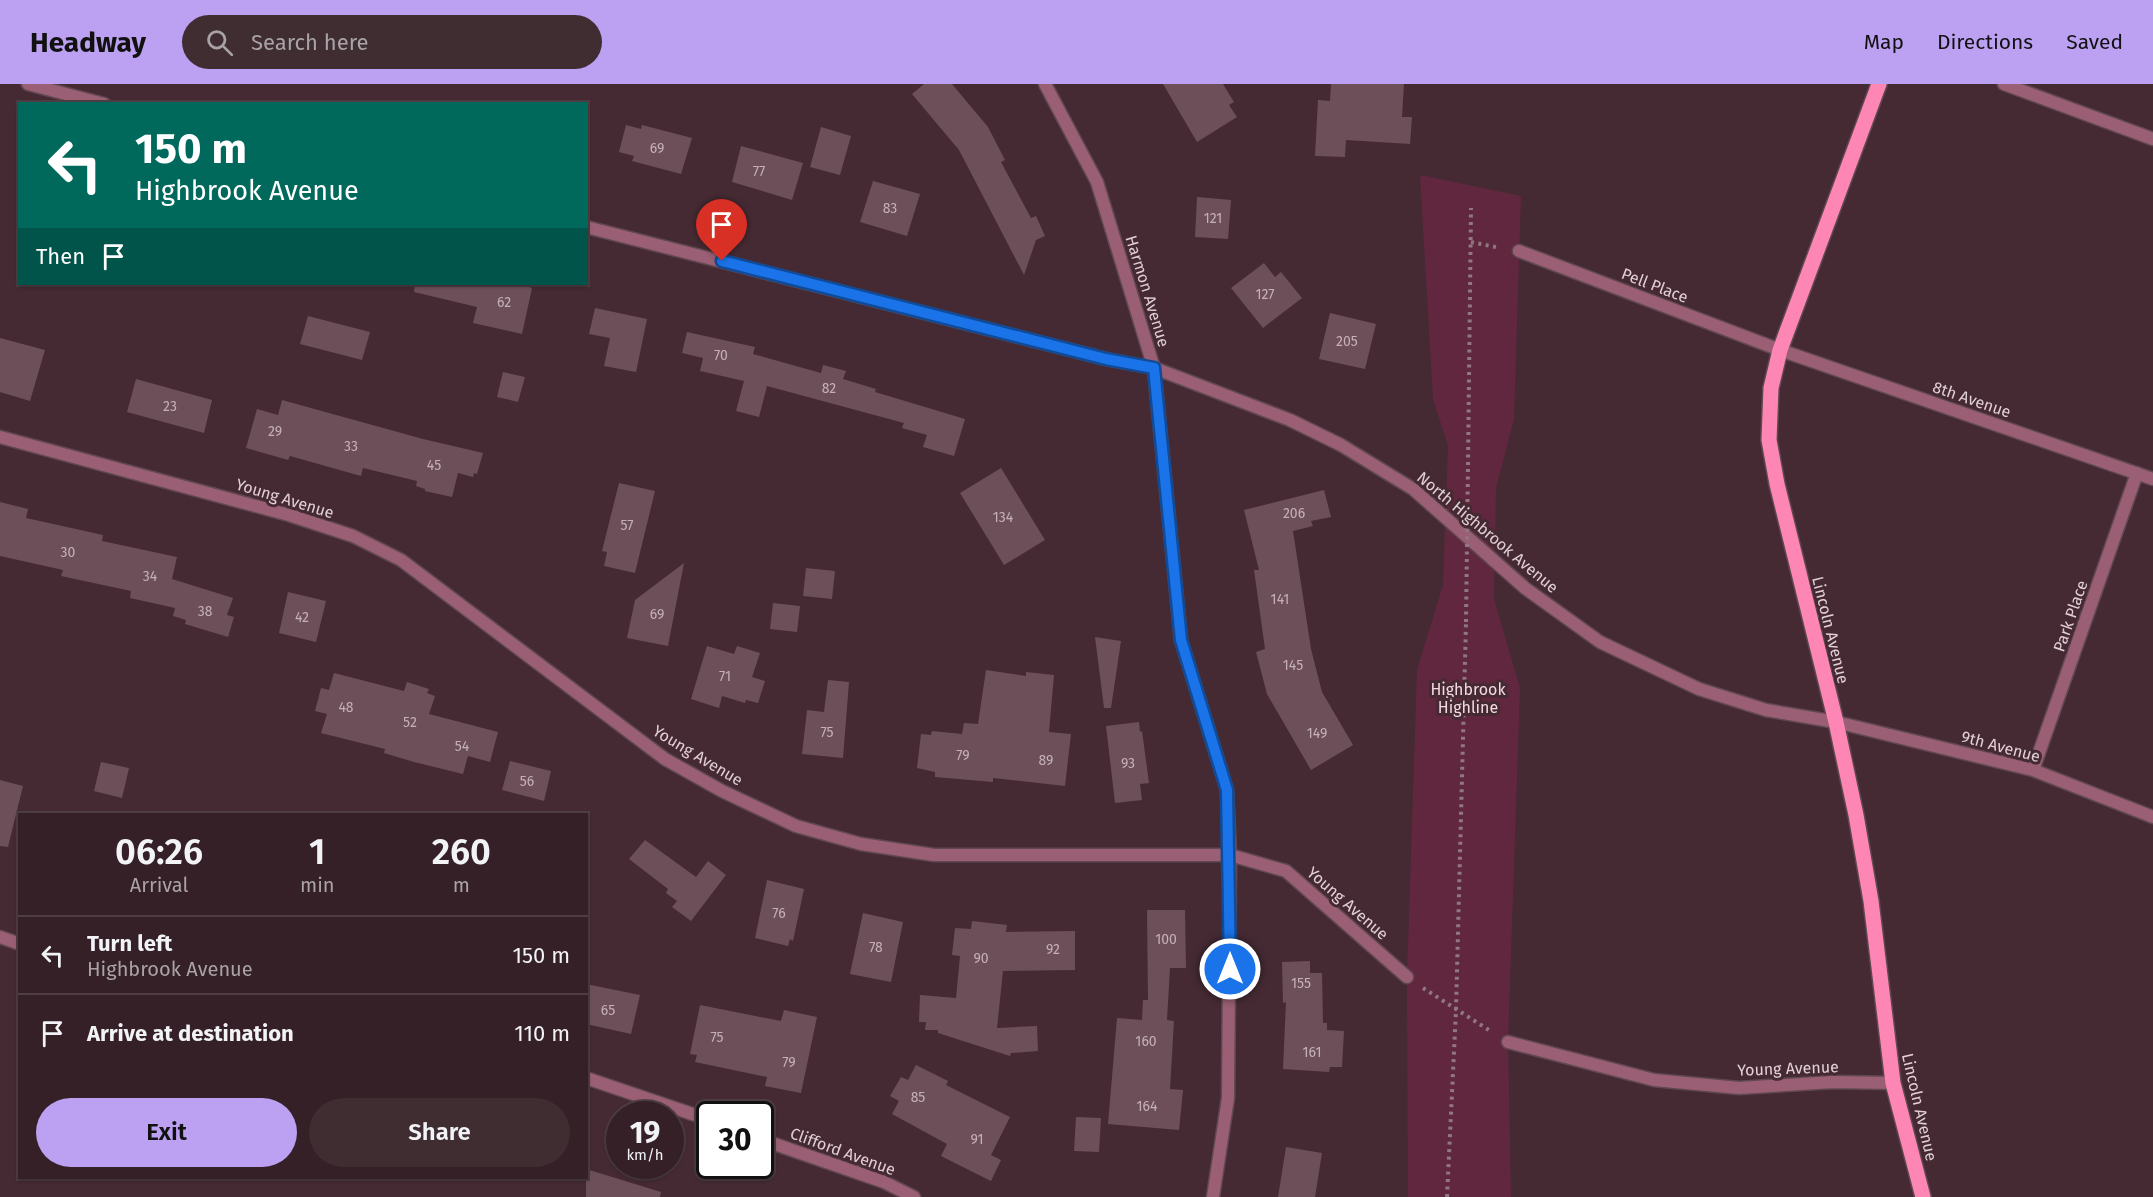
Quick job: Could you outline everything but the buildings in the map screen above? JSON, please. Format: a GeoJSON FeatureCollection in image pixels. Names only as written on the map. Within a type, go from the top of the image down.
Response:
{"type":"FeatureCollection","features":[{"type":"Feature","properties":{"kind":"main road","name":"Lincoln Avenue"},"geometry":{"type":"LineString","coordinates":[[1879,84],[1780,350],[1771,388],[1769,440],[1794,556],[1836,722],[1871,901],[1893,1083],[1923,1197]]}},
{"type":"Feature","properties":{"kind":"street"},"geometry":{"type":"LineString","coordinates":[[28,84],[96,102]]}},
{"type":"Feature","properties":{"kind":"street","name":"Harmon Avenue"},"geometry":{"type":"LineString","coordinates":[[1045,84],[1097,182],[1154,368],[1181,640],[1227,790],[1230,855],[1228,1098],[1213,1197]]}},
{"type":"Feature","properties":{"kind":"street"},"geometry":{"type":"LineString","coordinates":[[2004,84],[2153,140]]}},
{"type":"Feature","properties":{"kind":"street","name":"North Highbrook Avenue"},"geometry":{"type":"LineString","coordinates":[[588,228],[1106,359],[1154,368],[1290,420],[1341,445],[1413,489],[1525,588],[1600,642],[1699,689],[1766,710],[1836,722]]}},
{"type":"Feature","properties":{"kind":"street","name":"Pell Place"},"geometry":{"type":"LineString","coordinates":[[1519,251],[1780,350]]}},
{"type":"Feature","properties":{"kind":"street","name":"8th Avenue"},"geometry":{"type":"LineString","coordinates":[[1780,350],[2153,479]]}},
{"type":"Feature","properties":{"kind":"street","name":"Young Avenue"},"geometry":{"type":"LineString","coordinates":[[0,437],[289,515],[353,536],[391,555],[665,759],[722,791],[796,826],[861,844],[934,855],[1230,855],[1286,871],[1407,977]]}},
{"type":"Feature","properties":{"kind":"street","name":"Park Place"},"geometry":{"type":"LineString","coordinates":[[2033,770],[2137,473]]}},
{"type":"Feature","properties":{"kind":"street","name":"9th Avenue"},"geometry":{"type":"LineString","coordinates":[[1836,722],[2033,770],[2153,817]]}},
{"type":"Feature","properties":{"kind":"street"},"geometry":{"type":"LineString","coordinates":[[0,937],[18,943]]}},
{"type":"Feature","properties":{"kind":"street","name":"Young Avenue"},"geometry":{"type":"LineString","coordinates":[[1508,1042],[1654,1080],[1739,1088],[1833,1082],[1893,1083]]}},
{"type":"Feature","properties":{"kind":"street"},"geometry":{"type":"LineString","coordinates":[[588,1079],[696,1115]]}},
{"type":"Feature","properties":{"kind":"street","name":"Clifford Avenue"},"geometry":{"type":"LineString","coordinates":[[774,1143],[884,1182],[914,1197]]}},
{"type":"Feature","properties":{"kind":"path"},"geometry":{"type":"LineString","coordinates":[[1448,1197],[1456,1010],[1466,622],[1471,208]]}},
{"type":"Feature","properties":{"kind":"path"},"geometry":{"type":"LineString","coordinates":[[1471,242],[1519,251]]}},
{"type":"Feature","properties":{"kind":"path"},"geometry":{"type":"LineString","coordinates":[[1407,977],[1508,1042]]}},
{"type":"Feature","properties":{"kind":"green space","name":"Highbrook Highline"},"geometry":{"type":"Polygon","coordinates":[[[1420,175],[1521,196],[1514,419],[1496,488],[1494,599],[1520,688],[1508,1042],[1511,1197],[1408,1197],[1407,977],[1417,670],[1443,585],[1448,446],[1433,399],[1420,175]]]}},
{"type":"Feature","properties":{"kind":"route"},"geometry":{"type":"LineString","coordinates":[[722,261],[1106,359],[1154,368],[1181,640],[1227,790],[1230,855],[1230,969]]}}]}
